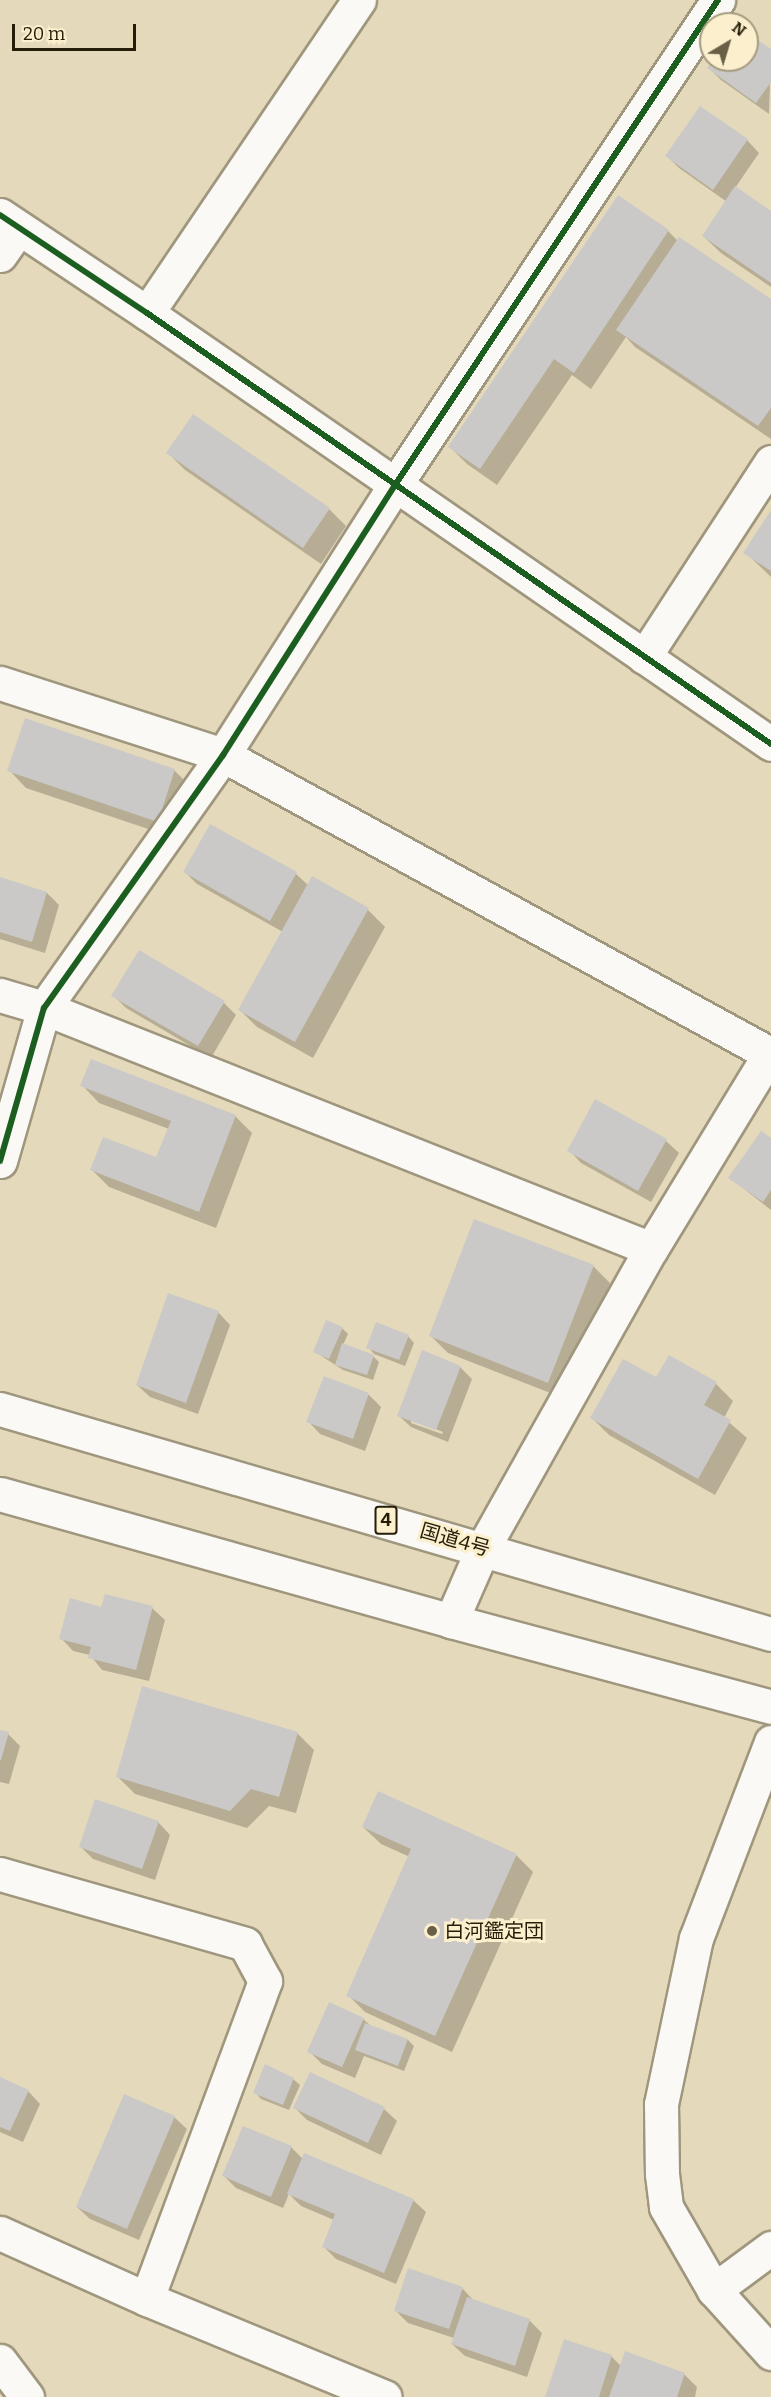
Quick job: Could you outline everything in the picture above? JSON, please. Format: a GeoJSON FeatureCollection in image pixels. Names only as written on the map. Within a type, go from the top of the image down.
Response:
{"type":"FeatureCollection","features":[{"type":"Feature","properties":{"kind":"main road"},"geometry":{"type":"LineString","coordinates":[[147,313],[359,0]]}},
{"type":"Feature","properties":{"kind":"main road"},"geometry":{"type":"LineString","coordinates":[[0,1161],[44,1008],[223,755],[394,485],[718,0]]}},
{"type":"Feature","properties":{"kind":"main road"},"geometry":{"type":"LineString","coordinates":[[0,255],[10,222],[147,313],[771,744]]}},
{"type":"Feature","properties":{"kind":"main road"},"geometry":{"type":"LineString","coordinates":[[644,657],[771,462]]}},
{"type":"Feature","properties":{"kind":"main road"},"geometry":{"type":"LineString","coordinates":[[0,683],[223,755],[770,1053],[651,1249],[483,1548],[451,1622]]}},
{"type":"Feature","properties":{"kind":"main road"},"geometry":{"type":"LineString","coordinates":[[0,995],[44,1008],[651,1249]]}},
{"type":"Feature","properties":{"kind":"main road","name":"国道4号"},"geometry":{"type":"LineString","coordinates":[[0,1408],[771,1634]]}},
{"type":"Feature","properties":{"kind":"main road"},"geometry":{"type":"LineString","coordinates":[[0,1494],[451,1622],[771,1707]]}},
{"type":"Feature","properties":{"kind":"main road"},"geometry":{"type":"LineString","coordinates":[[771,1742],[696,1938],[662,2104],[662,2174],[666,2207],[714,2290],[771,2353]]}},
{"type":"Feature","properties":{"kind":"main road"},"geometry":{"type":"LineString","coordinates":[[0,1874],[246,1944],[265,1981],[147,2299]]}},
{"type":"Feature","properties":{"kind":"main road"},"geometry":{"type":"LineString","coordinates":[[0,2233],[147,2299],[385,2397]]}},
{"type":"Feature","properties":{"kind":"main road"},"geometry":{"type":"LineString","coordinates":[[714,2290],[771,2248]]}},
{"type":"Feature","properties":{"kind":"main road"},"geometry":{"type":"LineString","coordinates":[[0,2361],[27,2397]]}},
{"type":"Feature","properties":{"kind":"building"},"geometry":{"type":"Polygon","coordinates":[[[759,41],[771,49],[771,82],[756,103],[713,72],[759,72],[759,41]]]}},
{"type":"Feature","properties":{"kind":"building"},"geometry":{"type":"Polygon","coordinates":[[[700,106],[748,139],[713,190],[665,156],[700,106]]]}},
{"type":"Feature","properties":{"kind":"building"},"geometry":{"type":"Polygon","coordinates":[[[735,186],[771,211],[771,283],[702,236],[735,186]]]}},
{"type":"Feature","properties":{"kind":"building"},"geometry":{"type":"Polygon","coordinates":[[[618,195],[669,230],[574,373],[554,359],[480,469],[448,447],[618,195]]]}},
{"type":"Feature","properties":{"kind":"building"},"geometry":{"type":"Polygon","coordinates":[[[679,237],[771,299],[771,408],[758,426],[616,330],[679,237]]]}},
{"type":"Feature","properties":{"kind":"building"},"geometry":{"type":"Polygon","coordinates":[[[193,414],[330,508],[303,548],[166,453],[193,414]]]}},
{"type":"Feature","properties":{"kind":"building"},"geometry":{"type":"Polygon","coordinates":[[[771,510],[771,571],[743,553],[771,510]]]}},
{"type":"Feature","properties":{"kind":"building"},"geometry":{"type":"Polygon","coordinates":[[[25,718],[175,769],[158,822],[7,771],[25,718]]]}},
{"type":"Feature","properties":{"kind":"building"},"geometry":{"type":"Polygon","coordinates":[[[210,824],[297,872],[270,921],[183,872],[210,824]]]}},
{"type":"Feature","properties":{"kind":"building"},"geometry":{"type":"Polygon","coordinates":[[[312,876],[369,908],[295,1042],[238,1010],[312,876]]]}},
{"type":"Feature","properties":{"kind":"building"},"geometry":{"type":"Polygon","coordinates":[[[0,877],[47,892],[32,942],[0,932],[0,877]]]}},
{"type":"Feature","properties":{"kind":"building"},"geometry":{"type":"Polygon","coordinates":[[[139,950],[225,1001],[198,1046],[111,996],[139,950]]]}},
{"type":"Feature","properties":{"kind":"building"},"geometry":{"type":"Polygon","coordinates":[[[91,1059],[236,1115],[199,1212],[90,1170],[103,1137],[156,1157],[171,1121],[80,1086],[91,1059]]]}},
{"type":"Feature","properties":{"kind":"building"},"geometry":{"type":"Polygon","coordinates":[[[595,1099],[667,1139],[638,1191],[567,1151],[595,1099]]]}},
{"type":"Feature","properties":{"kind":"building"},"geometry":{"type":"Polygon","coordinates":[[[761,1131],[771,1138],[771,1190],[763,1202],[728,1178],[761,1131]]]}},
{"type":"Feature","properties":{"kind":"building"},"geometry":{"type":"Polygon","coordinates":[[[474,1219],[594,1265],[548,1383],[429,1336],[474,1219]]]}},
{"type":"Feature","properties":{"kind":"building"},"geometry":{"type":"Polygon","coordinates":[[[168,1293],[219,1311],[186,1403],[136,1385],[168,1293]]]}},
{"type":"Feature","properties":{"kind":"building"},"geometry":{"type":"Polygon","coordinates":[[[326,1320],[343,1327],[329,1359],[313,1352],[326,1320]]]}},
{"type":"Feature","properties":{"kind":"building"},"geometry":{"type":"Polygon","coordinates":[[[376,1322],[409,1335],[399,1360],[366,1348],[376,1322]]]}},
{"type":"Feature","properties":{"kind":"building"},"geometry":{"type":"Polygon","coordinates":[[[342,1343],[374,1355],[367,1375],[335,1365],[342,1343]]]}},
{"type":"Feature","properties":{"kind":"building"},"geometry":{"type":"Polygon","coordinates":[[[422,1350],[461,1366],[436,1430],[397,1416],[422,1350]]]}},
{"type":"Feature","properties":{"kind":"building"},"geometry":{"type":"Polygon","coordinates":[[[669,1355],[717,1382],[704,1405],[731,1420],[698,1479],[590,1418],[623,1359],[656,1377],[669,1355]]]}},
{"type":"Feature","properties":{"kind":"building"},"geometry":{"type":"Polygon","coordinates":[[[324,1376],[369,1393],[353,1439],[306,1422],[324,1376]]]}},
{"type":"Feature","properties":{"kind":"building"},"geometry":{"type":"Polygon","coordinates":[[[105,1594],[153,1606],[136,1670],[88,1658],[91,1647],[59,1639],[70,1598],[101,1607],[105,1594]]]}},
{"type":"Feature","properties":{"kind":"building"},"geometry":{"type":"Polygon","coordinates":[[[142,1686],[298,1732],[279,1797],[251,1789],[230,1811],[116,1777],[142,1686]]]}},
{"type":"Feature","properties":{"kind":"building"},"geometry":{"type":"Polygon","coordinates":[[[0,1730],[9,1732],[1,1760],[0,1760],[0,1730]]]}},
{"type":"Feature","properties":{"kind":"building"},"geometry":{"type":"Polygon","coordinates":[[[378,1791],[517,1854],[435,2036],[346,1996],[411,1849],[362,1827],[378,1791]]]}},
{"type":"Feature","properties":{"kind":"building"},"geometry":{"type":"Polygon","coordinates":[[[95,1799],[159,1821],[142,1869],[79,1847],[95,1799]]]}},
{"type":"Feature","properties":{"kind":"building"},"geometry":{"type":"Polygon","coordinates":[[[329,2002],[364,2018],[342,2067],[307,2052],[329,2002]]]}},
{"type":"Feature","properties":{"kind":"building"},"geometry":{"type":"Polygon","coordinates":[[[365,2023],[408,2039],[398,2066],[355,2050],[365,2023]]]}},
{"type":"Feature","properties":{"kind":"building"},"geometry":{"type":"Polygon","coordinates":[[[265,2064],[294,2078],[283,2105],[253,2093],[265,2064]]]}},
{"type":"Feature","properties":{"kind":"building"},"geometry":{"type":"Polygon","coordinates":[[[310,2072],[385,2107],[368,2143],[293,2108],[310,2072]]]}},
{"type":"Feature","properties":{"kind":"building"},"geometry":{"type":"Polygon","coordinates":[[[0,2077],[29,2090],[10,2131],[0,2127],[0,2077]]]}},
{"type":"Feature","properties":{"kind":"building"},"geometry":{"type":"Polygon","coordinates":[[[124,2094],[175,2116],[127,2229],[76,2207],[124,2094]]]}},
{"type":"Feature","properties":{"kind":"building"},"geometry":{"type":"Polygon","coordinates":[[[243,2126],[292,2146],[271,2197],[222,2176],[243,2126]]]}},
{"type":"Feature","properties":{"kind":"building"},"geometry":{"type":"Polygon","coordinates":[[[304,2153],[414,2199],[384,2273],[322,2247],[335,2214],[287,2194],[304,2153]]]}},
{"type":"Feature","properties":{"kind":"building"},"geometry":{"type":"Polygon","coordinates":[[[408,2268],[463,2287],[449,2329],[394,2311],[408,2268]]]}},
{"type":"Feature","properties":{"kind":"building"},"geometry":{"type":"Polygon","coordinates":[[[467,2297],[530,2319],[515,2366],[451,2344],[467,2297]]]}},
{"type":"Feature","properties":{"kind":"building"},"geometry":{"type":"Polygon","coordinates":[[[564,2339],[612,2355],[599,2397],[545,2397],[564,2339]]]}},
{"type":"Feature","properties":{"kind":"building"},"geometry":{"type":"Polygon","coordinates":[[[625,2351],[685,2373],[677,2397],[609,2397],[625,2351]]]}},
{"type":"Feature","properties":{"kind":"cycle path"},"geometry":{"type":"LineString","coordinates":[[0,1161],[44,1008],[223,755],[395,485],[718,0]]}},
{"type":"Feature","properties":{"kind":"cycle path"},"geometry":{"type":"LineString","coordinates":[[0,215],[147,313],[771,744]]}},
{"type":"Feature","properties":{"kind":"place","name":"白河鑑定団"},"geometry":{"type":"Point","coordinates":[432,1931]}}]}
